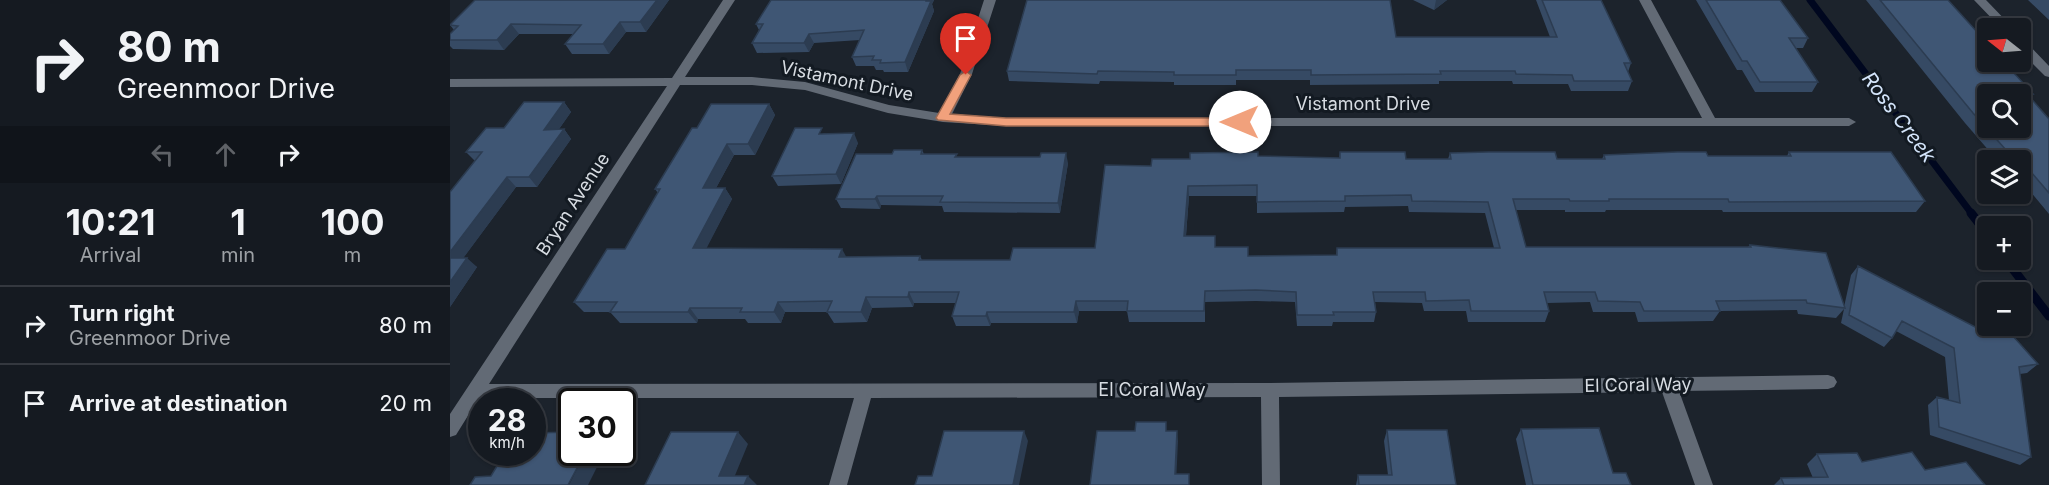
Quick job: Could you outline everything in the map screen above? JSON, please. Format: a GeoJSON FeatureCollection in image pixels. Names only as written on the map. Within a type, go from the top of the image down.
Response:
{"type":"FeatureCollection","features":[{"type":"Feature","properties":{"kind":"street","name":"Bryan Avenue"},"geometry":{"type":"LineString","coordinates":[[478,388],[729,0]]}},
{"type":"Feature","properties":{"kind":"street"},"geometry":{"type":"LineString","coordinates":[[942,118],[966,75],[990,0]]}},
{"type":"Feature","properties":{"kind":"street"},"geometry":{"type":"LineString","coordinates":[[1645,0],[1710,121]]}},
{"type":"Feature","properties":{"kind":"street"},"geometry":{"type":"LineString","coordinates":[[1980,0],[1997,18]]}},
{"type":"Feature","properties":{"kind":"street"},"geometry":{"type":"LineString","coordinates":[[2031,54],[2049,73]]}},
{"type":"Feature","properties":{"kind":"street","name":"Vistamont Drive"},"geometry":{"type":"LineString","coordinates":[[450,83],[752,81],[805,86],[848,96],[888,109],[942,118],[1006,122],[1849,122]]}},
{"type":"Feature","properties":{"kind":"street","name":"El Coral Way"},"geometry":{"type":"LineString","coordinates":[[546,391],[1270,390],[1828,382]]}},
{"type":"Feature","properties":{"kind":"street"},"geometry":{"type":"LineString","coordinates":[[1668,385],[1704,485]]}},
{"type":"Feature","properties":{"kind":"street"},"geometry":{"type":"LineString","coordinates":[[838,485],[866,390]]}},
{"type":"Feature","properties":{"kind":"street"},"geometry":{"type":"LineString","coordinates":[[1270,390],[1271,485]]}},
{"type":"Feature","properties":{"kind":"street","name":"Bryan Avenue"},"geometry":{"type":"LineString","coordinates":[[450,429],[468,403]]}},
{"type":"Feature","properties":{"kind":"building"},"geometry":{"type":"Polygon","coordinates":[[[475,0],[657,0],[640,22],[620,22],[603,44],[565,44],[581,25],[511,24],[497,40],[450,40],[450,34],[458,26],[450,25],[475,0]]]}},
{"type":"Feature","properties":{"kind":"building"},"geometry":{"type":"Polygon","coordinates":[[[771,0],[931,1],[905,62],[880,63],[881,60],[872,60],[874,56],[852,57],[864,30],[809,34],[804,43],[752,43],[763,24],[756,24],[771,0]]]}},
{"type":"Feature","properties":{"kind":"building"},"geometry":{"type":"Polygon","coordinates":[[[1027,0],[1390,0],[1396,37],[1557,37],[1542,0],[1601,0],[1631,63],[1624,63],[1632,81],[1574,81],[1572,75],[1516,74],[1515,71],[1311,75],[1311,70],[1236,70],[1236,75],[1174,75],[1174,72],[1098,71],[1097,74],[1007,71],[1027,0]]]}},
{"type":"Feature","properties":{"kind":"building"},"geometry":{"type":"Polygon","coordinates":[[[1706,0],[1780,0],[1808,38],[1789,38],[1818,82],[1760,82],[1747,61],[1742,61],[1706,0]]]}},
{"type":"Feature","properties":{"kind":"building"},"geometry":{"type":"Polygon","coordinates":[[[1880,0],[1948,0],[1977,32],[1977,72],[2013,72],[2024,84],[1977,84],[1977,117],[1880,0]]]}},
{"type":"Feature","properties":{"kind":"building"},"geometry":{"type":"Polygon","coordinates":[[[2031,99],[2049,119],[2049,193],[2031,172],[2031,150],[2006,150],[1995,138],[2031,138],[2031,99]]]}},
{"type":"Feature","properties":{"kind":"building"},"geometry":{"type":"Polygon","coordinates":[[[524,102],[564,102],[544,130],[564,129],[529,177],[507,177],[450,252],[450,192],[482,152],[466,152],[486,128],[504,128],[524,102]]]}},
{"type":"Feature","properties":{"kind":"building"},"geometry":{"type":"Polygon","coordinates":[[[711,104],[769,104],[748,144],[727,144],[703,188],[725,188],[693,248],[842,249],[839,257],[920,256],[919,260],[1010,260],[1013,248],[1095,248],[1105,165],[1151,166],[1152,159],[1190,159],[1190,153],[1258,152],[1258,156],[1340,158],[1340,152],[1405,152],[1406,159],[1451,159],[1450,153],[1555,152],[1557,159],[1605,159],[1604,155],[1677,152],[1706,152],[1708,156],[1791,156],[1789,152],[1891,152],[1925,201],[1729,202],[1728,199],[1570,201],[1569,199],[1513,199],[1526,247],[1751,247],[1750,245],[1826,253],[1845,308],[1807,303],[1806,300],[1716,301],[1720,311],[1644,311],[1640,302],[1598,301],[1595,292],[1544,292],[1549,311],[1471,311],[1469,300],[1426,301],[1425,292],[1373,292],[1376,312],[1297,315],[1296,292],[1256,290],[1205,291],[1204,311],[1127,311],[1128,301],[1076,301],[1074,312],[987,312],[986,316],[952,316],[959,292],[909,292],[908,297],[866,297],[861,312],[827,312],[832,301],[778,302],[774,312],[740,312],[742,308],[690,308],[688,312],[610,312],[617,302],[574,302],[607,249],[625,249],[660,189],[655,189],[692,128],[697,128],[711,104]],[[1257,185],[1188,186],[1184,236],[1215,236],[1215,247],[1248,247],[1248,256],[1337,255],[1337,248],[1500,248],[1488,202],[1412,201],[1411,195],[1345,196],[1345,201],[1257,202],[1257,185]]]}},
{"type":"Feature","properties":{"kind":"building"},"geometry":{"type":"Polygon","coordinates":[[[795,128],[822,128],[819,134],[854,133],[836,174],[772,176],[795,128]]]}},
{"type":"Feature","properties":{"kind":"building"},"geometry":{"type":"Polygon","coordinates":[[[894,150],[922,150],[921,154],[957,154],[955,157],[1040,157],[1041,153],[1066,153],[1058,203],[940,202],[943,196],[877,196],[875,199],[836,199],[856,154],[892,154],[894,150]]]}},
{"type":"Feature","properties":{"kind":"building"},"geometry":{"type":"Polygon","coordinates":[[[450,258],[467,258],[450,282],[450,258]]]}},
{"type":"Feature","properties":{"kind":"building"},"geometry":{"type":"Polygon","coordinates":[[[1858,266],[1977,328],[1977,336],[2013,336],[2038,364],[2019,367],[2031,457],[1939,427],[1937,397],[1960,403],[1954,348],[1902,321],[1892,338],[1849,315],[1858,266]]]}},
{"type":"Feature","properties":{"kind":"building"},"geometry":{"type":"Polygon","coordinates":[[[1136,422],[1166,422],[1166,431],[1177,431],[1175,474],[1189,474],[1189,485],[1090,485],[1097,431],[1135,431],[1136,422]]]}},
{"type":"Feature","properties":{"kind":"building"},"geometry":{"type":"Polygon","coordinates":[[[1599,428],[1613,473],[1626,473],[1631,485],[1533,485],[1521,429],[1599,428]]]}},
{"type":"Feature","properties":{"kind":"building"},"geometry":{"type":"Polygon","coordinates":[[[1387,430],[1447,430],[1456,485],[1359,485],[1358,475],[1392,475],[1387,430]]]}},
{"type":"Feature","properties":{"kind":"building"},"geometry":{"type":"Polygon","coordinates":[[[944,431],[1024,431],[1013,485],[915,485],[918,476],[932,476],[944,431]]]}},
{"type":"Feature","properties":{"kind":"building"},"geometry":{"type":"Polygon","coordinates":[[[558,432],[558,466],[578,466],[568,485],[470,485],[475,477],[491,476],[497,466],[546,466],[546,433],[558,432]]]}},
{"type":"Feature","properties":{"kind":"building"},"geometry":{"type":"Polygon","coordinates":[[[671,432],[738,432],[719,476],[748,476],[744,485],[645,485],[671,432]]]}},
{"type":"Feature","properties":{"kind":"building"},"geometry":{"type":"Polygon","coordinates":[[[1912,452],[1925,470],[1966,462],[1985,485],[1784,485],[1781,478],[1828,477],[1817,454],[1857,453],[1862,462],[1912,452]]]}},
{"type":"Feature","properties":{"kind":"waterway","name":"Ross Creek"},"geometry":{"type":"LineString","coordinates":[[1810,0],[1972,214]]}},
{"type":"Feature","properties":{"kind":"waterway","name":"Ross Creek"},"geometry":{"type":"LineString","coordinates":[[1971,213],[1977,221]]}},
{"type":"Feature","properties":{"kind":"waterway","name":"Ross Creek"},"geometry":{"type":"LineString","coordinates":[[2014,270],[2049,316]]}},
{"type":"Feature","properties":{"kind":"route"},"geometry":{"type":"LineString","coordinates":[[966,75],[942,118],[1006,122],[1240,122]]}}]}
